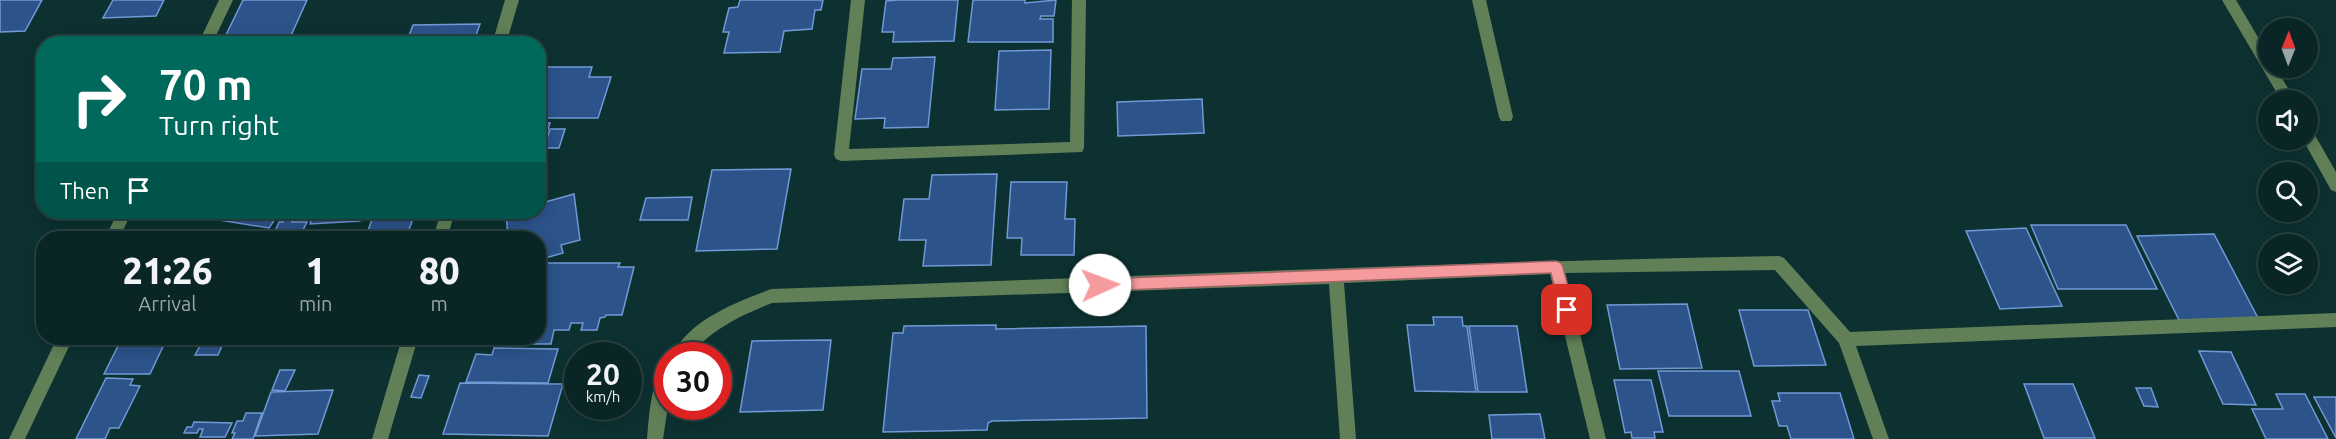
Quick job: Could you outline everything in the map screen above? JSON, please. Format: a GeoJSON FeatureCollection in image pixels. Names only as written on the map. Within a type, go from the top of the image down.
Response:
{"type":"FeatureCollection","features":[{"type":"Feature","properties":{"kind":"street"},"geometry":{"type":"LineString","coordinates":[[209,36],[226,0]]}},
{"type":"Feature","properties":{"kind":"street"},"geometry":{"type":"LineString","coordinates":[[501,36],[512,0]]}},
{"type":"Feature","properties":{"kind":"street"},"geometry":{"type":"LineString","coordinates":[[858,0],[841,155],[1077,148],[1079,0]]}},
{"type":"Feature","properties":{"kind":"street"},"geometry":{"type":"LineString","coordinates":[[1479,0],[1506,117]]}},
{"type":"Feature","properties":{"kind":"street"},"geometry":{"type":"LineString","coordinates":[[2229,0],[2258,50]]}},
{"type":"Feature","properties":{"kind":"street"},"geometry":{"type":"LineString","coordinates":[[2316,150],[2336,186]]}},
{"type":"Feature","properties":{"kind":"street"},"geometry":{"type":"LineString","coordinates":[[690,342],[732,312],[771,296],[1336,277],[1556,267],[1779,263],[1846,339],[1881,439]]}},
{"type":"Feature","properties":{"kind":"street"},"geometry":{"type":"LineString","coordinates":[[1556,267],[1598,439]]}},
{"type":"Feature","properties":{"kind":"street"},"geometry":{"type":"LineString","coordinates":[[1336,277],[1348,439]]}},
{"type":"Feature","properties":{"kind":"street"},"geometry":{"type":"LineString","coordinates":[[1846,339],[2336,320]]}},
{"type":"Feature","properties":{"kind":"street"},"geometry":{"type":"LineString","coordinates":[[17,439],[62,345]]}},
{"type":"Feature","properties":{"kind":"street"},"geometry":{"type":"LineString","coordinates":[[380,439],[408,345]]}},
{"type":"Feature","properties":{"kind":"street"},"geometry":{"type":"LineString","coordinates":[[655,439],[658,420]]}},
{"type":"Feature","properties":{"kind":"building"},"geometry":{"type":"Polygon","coordinates":[[[0,0],[42,0],[25,31],[0,32],[0,0]]]}},
{"type":"Feature","properties":{"kind":"building"},"geometry":{"type":"Polygon","coordinates":[[[113,0],[164,0],[156,16],[103,18],[113,0]]]}},
{"type":"Feature","properties":{"kind":"building"},"geometry":{"type":"Polygon","coordinates":[[[243,0],[307,0],[291,36],[225,36],[243,0]]]}},
{"type":"Feature","properties":{"kind":"building"},"geometry":{"type":"Polygon","coordinates":[[[740,0],[823,0],[821,10],[815,10],[812,29],[784,31],[780,52],[724,53],[729,32],[723,32],[729,8],[738,7],[740,0]]]}},
{"type":"Feature","properties":{"kind":"building"},"geometry":{"type":"Polygon","coordinates":[[[958,0],[954,41],[893,42],[894,32],[882,32],[886,1],[958,0]]]}},
{"type":"Feature","properties":{"kind":"building"},"geometry":{"type":"Polygon","coordinates":[[[973,0],[1025,0],[1025,3],[1056,0],[1054,16],[1041,16],[1040,19],[1053,19],[1053,42],[968,42],[973,0]]]}},
{"type":"Feature","properties":{"kind":"building"},"geometry":{"type":"Polygon","coordinates":[[[480,24],[476,36],[409,36],[413,25],[480,24]]]}},
{"type":"Feature","properties":{"kind":"building"},"geometry":{"type":"Polygon","coordinates":[[[1051,50],[1049,109],[995,110],[999,51],[1051,50]]]}},
{"type":"Feature","properties":{"kind":"building"},"geometry":{"type":"Polygon","coordinates":[[[935,57],[928,127],[884,128],[885,118],[855,119],[862,69],[891,69],[893,58],[935,57]]]}},
{"type":"Feature","properties":{"kind":"building"},"geometry":{"type":"Polygon","coordinates":[[[546,67],[592,67],[589,77],[611,77],[598,118],[546,118],[546,67]]]}},
{"type":"Feature","properties":{"kind":"building"},"geometry":{"type":"Polygon","coordinates":[[[1202,99],[1204,133],[1118,136],[1117,102],[1202,99]]]}},
{"type":"Feature","properties":{"kind":"building"},"geometry":{"type":"Polygon","coordinates":[[[546,123],[550,123],[546,135],[546,123]]]}},
{"type":"Feature","properties":{"kind":"building"},"geometry":{"type":"Polygon","coordinates":[[[550,129],[565,129],[559,148],[546,148],[550,129]]]}},
{"type":"Feature","properties":{"kind":"building"},"geometry":{"type":"Polygon","coordinates":[[[791,169],[777,249],[696,251],[712,170],[791,169]]]}},
{"type":"Feature","properties":{"kind":"building"},"geometry":{"type":"Polygon","coordinates":[[[997,174],[991,265],[923,266],[926,240],[899,240],[904,199],[929,199],[932,175],[997,174]]]}},
{"type":"Feature","properties":{"kind":"building"},"geometry":{"type":"Polygon","coordinates":[[[1011,182],[1067,182],[1065,219],[1075,219],[1074,255],[1021,255],[1022,238],[1007,238],[1011,182]]]}},
{"type":"Feature","properties":{"kind":"building"},"geometry":{"type":"Polygon","coordinates":[[[574,194],[580,240],[561,245],[563,253],[546,258],[546,231],[507,231],[506,219],[546,219],[546,202],[574,194]]]}},
{"type":"Feature","properties":{"kind":"building"},"geometry":{"type":"Polygon","coordinates":[[[692,197],[688,220],[640,220],[646,198],[692,197]]]}},
{"type":"Feature","properties":{"kind":"building"},"geometry":{"type":"Polygon","coordinates":[[[220,219],[275,219],[269,228],[220,219]]]}},
{"type":"Feature","properties":{"kind":"building"},"geometry":{"type":"Polygon","coordinates":[[[284,219],[294,219],[292,222],[307,222],[302,231],[275,231],[279,222],[283,222],[284,219]]]}},
{"type":"Feature","properties":{"kind":"building"},"geometry":{"type":"Polygon","coordinates":[[[312,219],[361,219],[360,221],[310,224],[312,219]]]}},
{"type":"Feature","properties":{"kind":"building"},"geometry":{"type":"Polygon","coordinates":[[[372,219],[413,219],[409,231],[368,231],[372,219]]]}},
{"type":"Feature","properties":{"kind":"building"},"geometry":{"type":"Polygon","coordinates":[[[2031,225],[2126,225],[2157,289],[2058,289],[2031,225]]]}},
{"type":"Feature","properties":{"kind":"building"},"geometry":{"type":"Polygon","coordinates":[[[2026,228],[2062,306],[2000,309],[1966,231],[2026,228]]]}},
{"type":"Feature","properties":{"kind":"building"},"geometry":{"type":"Polygon","coordinates":[[[2214,234],[2258,318],[2179,320],[2137,236],[2214,234]]]}},
{"type":"Feature","properties":{"kind":"building"},"geometry":{"type":"Polygon","coordinates":[[[546,263],[620,263],[618,267],[634,267],[622,315],[606,315],[600,318],[597,330],[581,330],[583,323],[571,323],[569,330],[554,330],[551,344],[546,344],[546,263]]]}},
{"type":"Feature","properties":{"kind":"building"},"geometry":{"type":"Polygon","coordinates":[[[1687,304],[1702,368],[1620,369],[1607,305],[1687,304]]]}},
{"type":"Feature","properties":{"kind":"building"},"geometry":{"type":"Polygon","coordinates":[[[1739,310],[1808,310],[1826,365],[1754,366],[1739,310]]]}},
{"type":"Feature","properties":{"kind":"building"},"geometry":{"type":"Polygon","coordinates":[[[1433,317],[1462,317],[1463,326],[1467,326],[1476,392],[1415,391],[1407,325],[1434,325],[1433,317]]]}},
{"type":"Feature","properties":{"kind":"building"},"geometry":{"type":"Polygon","coordinates":[[[996,325],[996,329],[1146,326],[1147,418],[992,421],[988,423],[987,430],[883,432],[893,333],[903,333],[904,326],[996,325]]]}},
{"type":"Feature","properties":{"kind":"building"},"geometry":{"type":"Polygon","coordinates":[[[1469,326],[1517,326],[1527,392],[1478,392],[1469,326]]]}},
{"type":"Feature","properties":{"kind":"building"},"geometry":{"type":"Polygon","coordinates":[[[831,340],[823,410],[740,412],[752,341],[831,340]]]}},
{"type":"Feature","properties":{"kind":"building"},"geometry":{"type":"Polygon","coordinates":[[[118,345],[164,345],[150,374],[104,374],[118,345]]]}},
{"type":"Feature","properties":{"kind":"building"},"geometry":{"type":"Polygon","coordinates":[[[200,345],[222,345],[218,355],[195,355],[200,345]]]}},
{"type":"Feature","properties":{"kind":"building"},"geometry":{"type":"Polygon","coordinates":[[[494,348],[558,349],[548,383],[466,382],[476,354],[492,355],[494,348]]]}},
{"type":"Feature","properties":{"kind":"building"},"geometry":{"type":"Polygon","coordinates":[[[2199,351],[2231,352],[2256,405],[2223,404],[2199,351]]]}},
{"type":"Feature","properties":{"kind":"building"},"geometry":{"type":"Polygon","coordinates":[[[280,370],[295,370],[285,391],[272,390],[280,370]]]}},
{"type":"Feature","properties":{"kind":"building"},"geometry":{"type":"Polygon","coordinates":[[[1658,371],[1739,371],[1751,416],[1669,416],[1658,371]]]}},
{"type":"Feature","properties":{"kind":"building"},"geometry":{"type":"Polygon","coordinates":[[[419,375],[429,376],[421,398],[411,397],[419,375]]]}},
{"type":"Feature","properties":{"kind":"building"},"geometry":{"type":"Polygon","coordinates":[[[106,378],[133,379],[130,385],[140,386],[119,428],[110,428],[105,439],[76,439],[106,378]]]}},
{"type":"Feature","properties":{"kind":"building"},"geometry":{"type":"Polygon","coordinates":[[[1614,380],[1651,380],[1663,432],[1654,432],[1655,438],[1632,438],[1631,432],[1625,433],[1614,380]]]}},
{"type":"Feature","properties":{"kind":"building"},"geometry":{"type":"Polygon","coordinates":[[[460,383],[563,384],[548,436],[443,434],[460,383]]]}},
{"type":"Feature","properties":{"kind":"building"},"geometry":{"type":"Polygon","coordinates":[[[2024,384],[2073,384],[2095,438],[2044,438],[2024,384]]]}},
{"type":"Feature","properties":{"kind":"building"},"geometry":{"type":"Polygon","coordinates":[[[2136,388],[2151,388],[2158,407],[2144,406],[2136,388]]]}},
{"type":"Feature","properties":{"kind":"building"},"geometry":{"type":"Polygon","coordinates":[[[333,390],[318,434],[255,436],[271,392],[333,390]]]}},
{"type":"Feature","properties":{"kind":"building"},"geometry":{"type":"Polygon","coordinates":[[[1778,393],[1840,393],[1854,439],[1791,439],[1787,426],[1779,426],[1772,401],[1780,401],[1778,393]]]}},
{"type":"Feature","properties":{"kind":"building"},"geometry":{"type":"Polygon","coordinates":[[[2276,394],[2305,394],[2328,439],[2266,439],[2252,409],[2283,409],[2276,394]]]}},
{"type":"Feature","properties":{"kind":"building"},"geometry":{"type":"Polygon","coordinates":[[[2314,397],[2336,397],[2336,438],[2314,397]]]}},
{"type":"Feature","properties":{"kind":"building"},"geometry":{"type":"Polygon","coordinates":[[[246,413],[262,413],[253,439],[232,439],[237,421],[243,421],[246,413]]]}},
{"type":"Feature","properties":{"kind":"building"},"geometry":{"type":"Polygon","coordinates":[[[1540,414],[1545,439],[1492,439],[1489,415],[1540,414]]]}},
{"type":"Feature","properties":{"kind":"building"},"geometry":{"type":"Polygon","coordinates":[[[194,422],[232,423],[225,437],[200,437],[203,429],[199,429],[197,433],[184,433],[187,427],[192,427],[194,422]]]}},
{"type":"Feature","properties":{"kind":"route"},"geometry":{"type":"LineString","coordinates":[[1100,285],[1556,267],[1567,310]]}}]}
